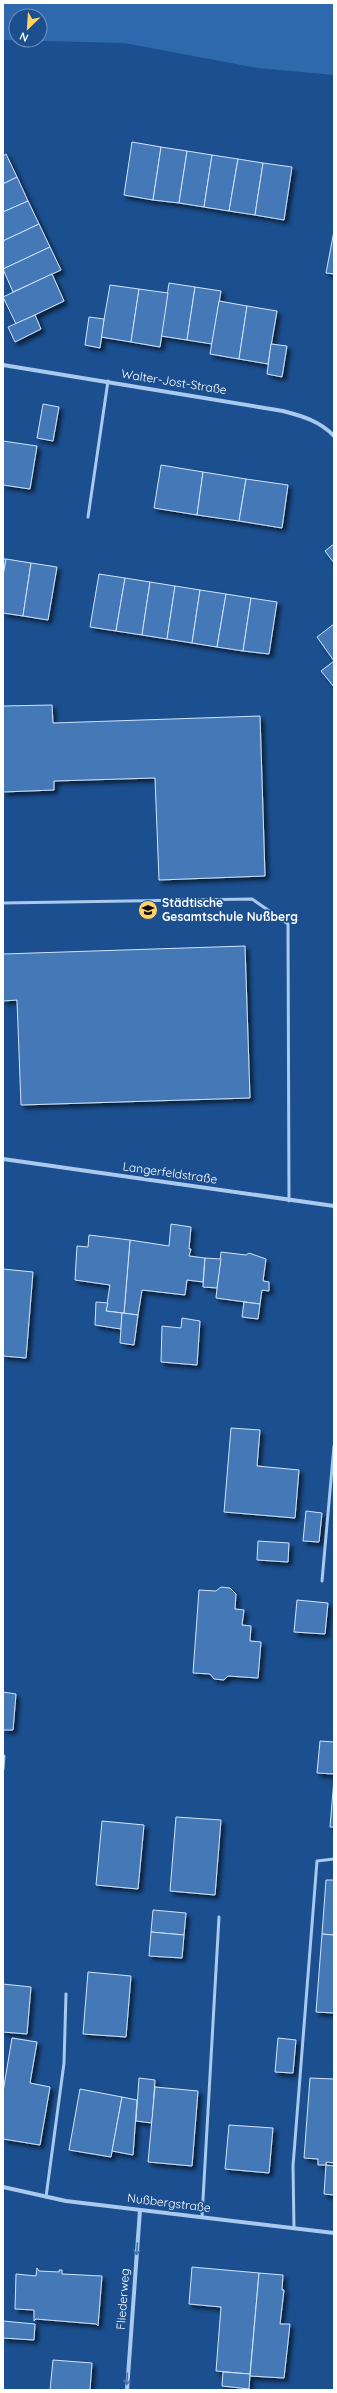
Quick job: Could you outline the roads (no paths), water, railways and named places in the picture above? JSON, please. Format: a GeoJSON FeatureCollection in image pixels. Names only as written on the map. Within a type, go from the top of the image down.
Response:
{"type":"FeatureCollection","features":[{"type":"Feature","properties":{"kind":"street","name":"Walter-Jost-Straße"},"geometry":{"type":"LineString","coordinates":[[3,365],[108,381],[283,411],[304,416],[320,424],[334,436]]}},
{"type":"Feature","properties":{"kind":"street","name":"Langerfeldstraße"},"geometry":{"type":"LineString","coordinates":[[3,1159],[289,1201],[334,1206]]}},
{"type":"Feature","properties":{"kind":"street","name":"Nußbergstraße"},"geometry":{"type":"LineString","coordinates":[[3,2187],[66,2201],[334,2233]]}},
{"type":"Feature","properties":{"kind":"street","name":"Fliederweg"},"geometry":{"type":"LineString","coordinates":[[126,2390],[140,2210]]}},
{"type":"Feature","properties":{"kind":"lane"},"geometry":{"type":"LineString","coordinates":[[88,517],[108,381]]}},
{"type":"Feature","properties":{"kind":"lane"},"geometry":{"type":"LineString","coordinates":[[3,903],[252,898],[288,924],[289,1201]]}},
{"type":"Feature","properties":{"kind":"lane"},"geometry":{"type":"LineString","coordinates":[[322,1581],[334,1446]]}},
{"type":"Feature","properties":{"kind":"lane"},"geometry":{"type":"LineString","coordinates":[[3,1770],[4,1756]]}},
{"type":"Feature","properties":{"kind":"lane"},"geometry":{"type":"LineString","coordinates":[[294,2228],[292,2166],[317,1861],[334,1859]]}},
{"type":"Feature","properties":{"kind":"lane"},"geometry":{"type":"LineString","coordinates":[[202,2217],[219,1917]]}},
{"type":"Feature","properties":{"kind":"lane"},"geometry":{"type":"LineString","coordinates":[[46,2197],[64,2064],[66,1994]]}},
{"type":"Feature","properties":{"kind":"place","name":"Städtische Gesamtschule Nußberg"},"geometry":{"type":"Point","coordinates":[148,910]}}]}
